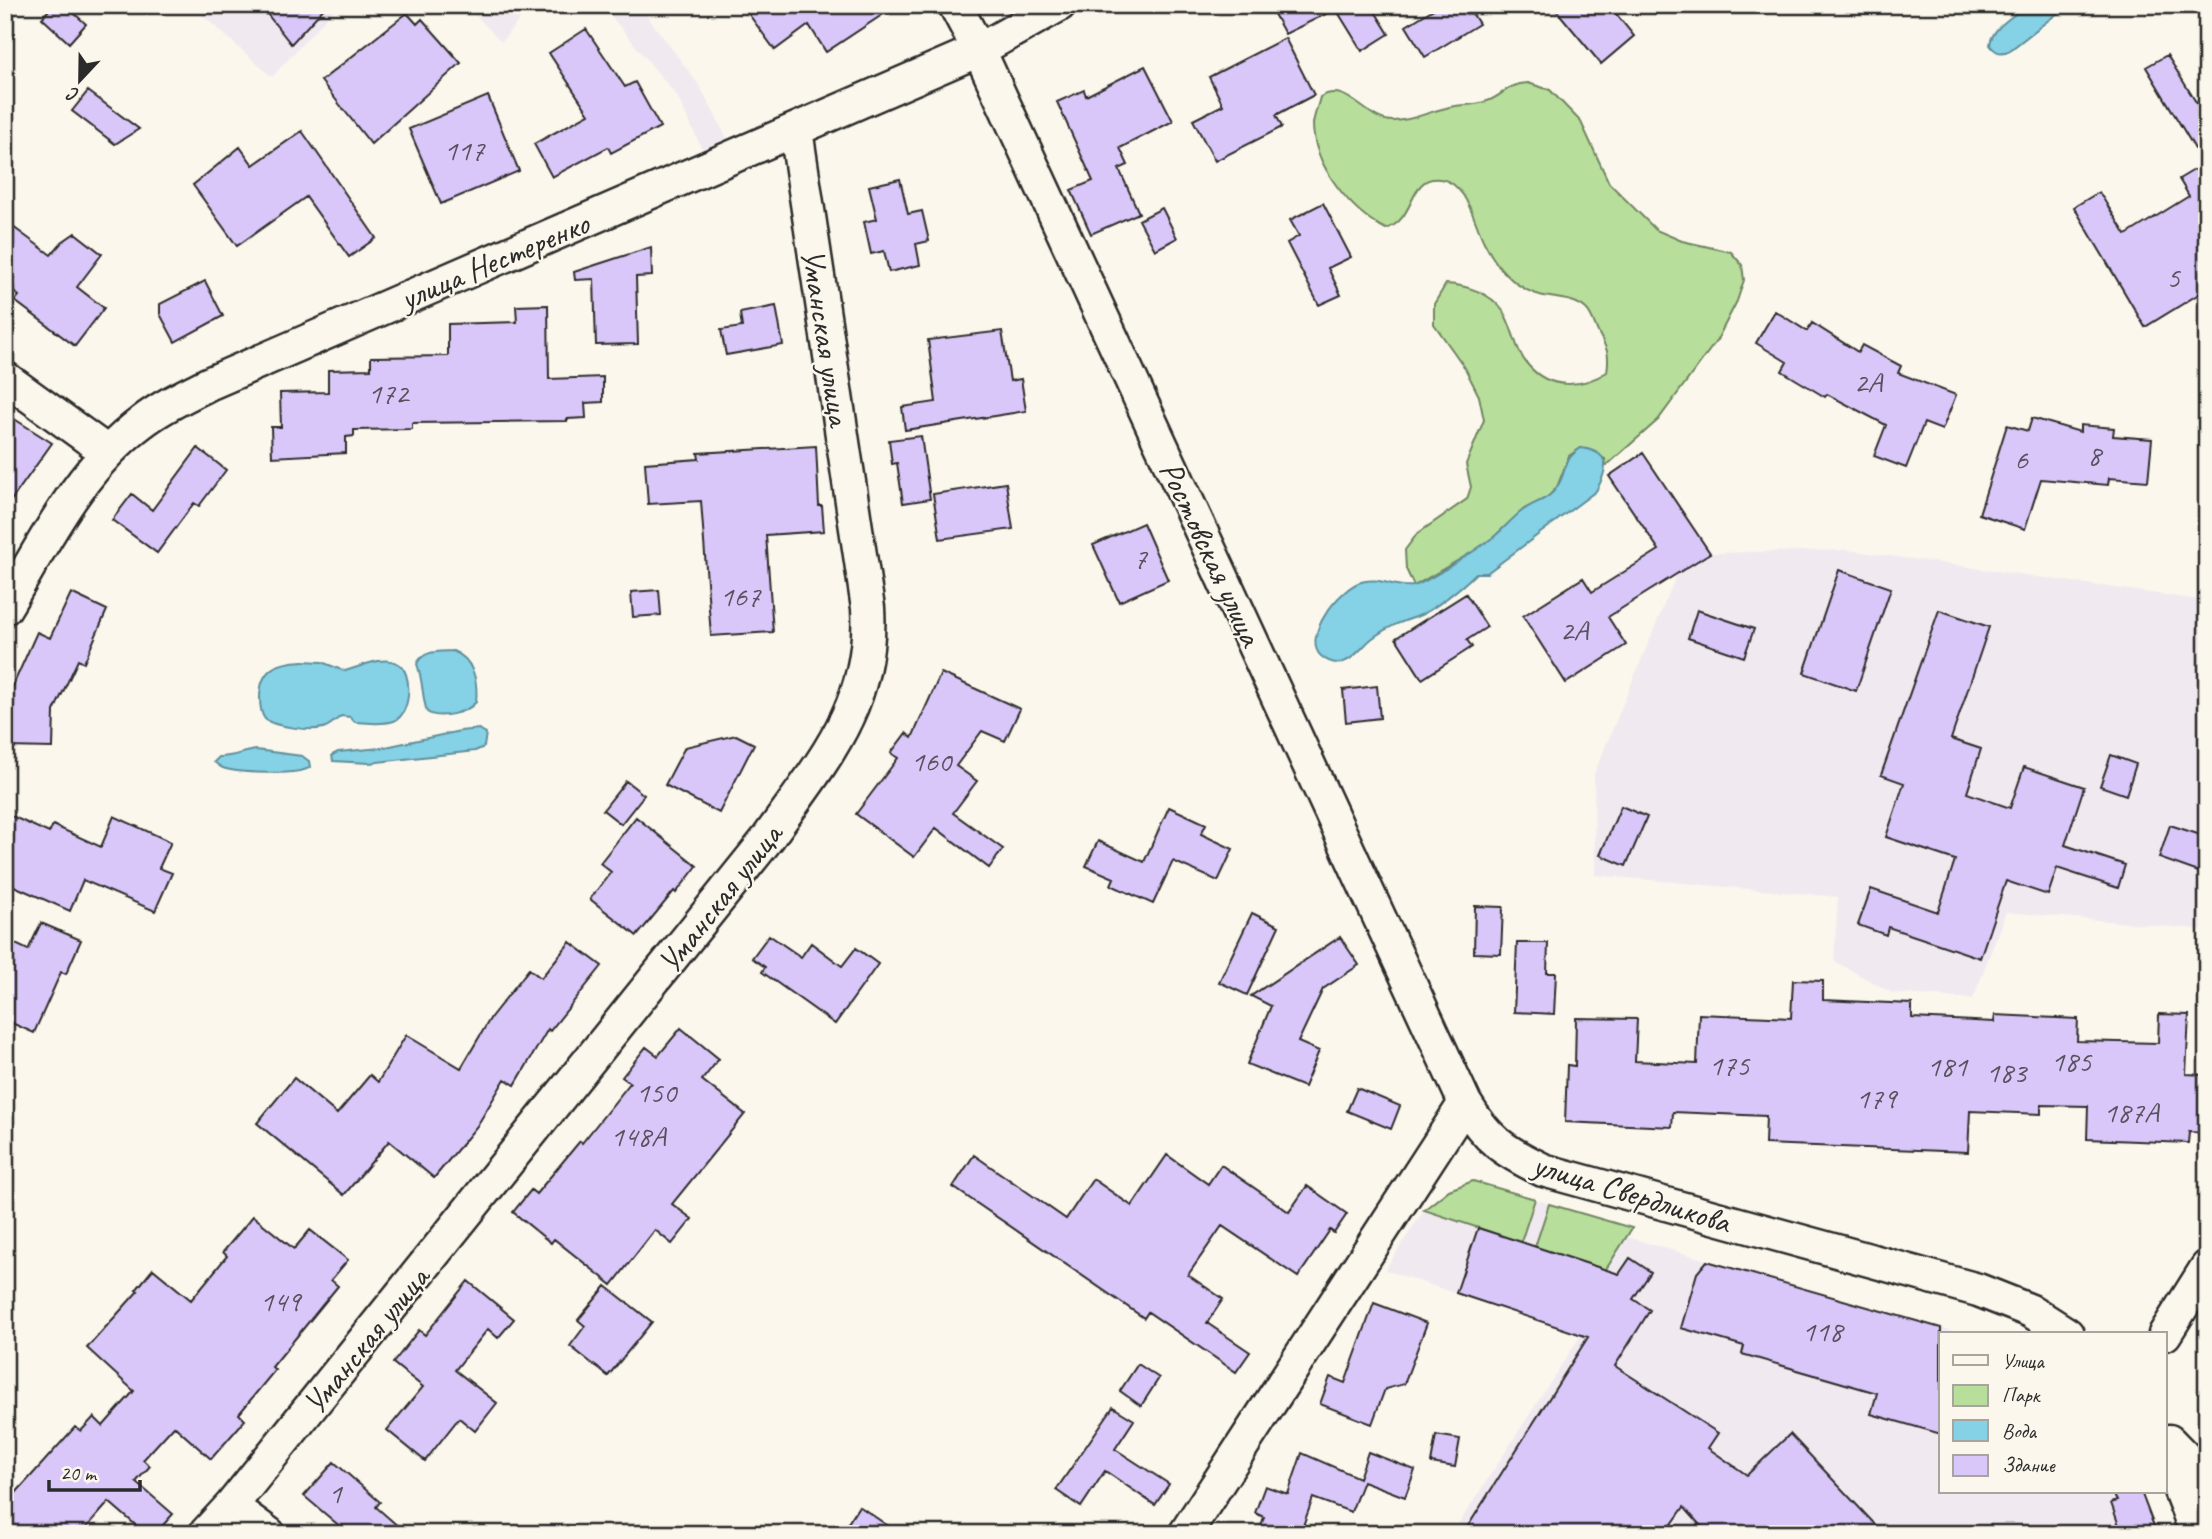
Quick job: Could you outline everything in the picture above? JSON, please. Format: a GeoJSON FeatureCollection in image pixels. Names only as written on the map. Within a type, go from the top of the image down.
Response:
{"type":"FeatureCollection","features":[{"type":"Feature","properties":{"kind":"street","name":"Ростовская улица"},"geometry":{"type":"LineString","coordinates":[[955,5],[979,50],[1465,1103]]}},
{"type":"Feature","properties":{"kind":"street","name":"улица Нестеренко"},"geometry":{"type":"LineString","coordinates":[[5,608],[70,501],[107,452],[142,422],[170,403],[208,384],[979,50],[1059,5]]}},
{"type":"Feature","properties":{"kind":"street","name":"Уманская улица"},"geometry":{"type":"LineString","coordinates":[[205,1534],[231,1506],[768,838],[840,733],[857,698],[868,649],[868,608],[796,130]]}},
{"type":"Feature","properties":{"kind":"street"},"geometry":{"type":"LineString","coordinates":[[5,378],[107,452]]}},
{"type":"Feature","properties":{"kind":"street","name":"улица Свердликова"},"geometry":{"type":"LineString","coordinates":[[1465,1103],[1479,1126],[1492,1140],[1542,1170],[1978,1290],[2031,1311],[2064,1332]]}},
{"type":"Feature","properties":{"kind":"street"},"geometry":{"type":"LineString","coordinates":[[1185,1534],[1465,1103]]}},
{"type":"Feature","properties":{"kind":"street"},"geometry":{"type":"LineString","coordinates":[[2166,1332],[2207,1267]]}},
{"type":"Feature","properties":{"kind":"street"},"geometry":{"type":"LineString","coordinates":[[2166,1437],[2207,1480]]}},
{"type":"Feature","properties":{"kind":"street"},"geometry":{"type":"LineString","coordinates":[[2166,1455],[2197,1534]]}},
{"type":"Feature","properties":{"kind":"street"},"geometry":{"type":"LineString","coordinates":[[231,1506],[269,1534]]}},
{"type":"Feature","properties":{"kind":"shaded area"},"geometry":{"type":"Polygon","coordinates":[[[191,5],[338,5],[272,77],[191,5]]]}},
{"type":"Feature","properties":{"kind":"shaded area"},"geometry":{"type":"Polygon","coordinates":[[[466,5],[532,5],[501,42],[466,5]]]}},
{"type":"Feature","properties":{"kind":"shaded area"},"geometry":{"type":"Polygon","coordinates":[[[602,5],[639,5],[699,85],[727,138],[702,149],[677,96],[602,5]]]}},
{"type":"Feature","properties":{"kind":"shaded area"},"geometry":{"type":"Polygon","coordinates":[[[1848,550],[2207,601],[2207,930],[2006,912],[1973,999],[1892,993],[1834,961],[1838,897],[1595,875],[1594,774],[1676,576],[1710,553],[1848,550]]]}},
{"type":"Feature","properties":{"kind":"shaded area"},"geometry":{"type":"Polygon","coordinates":[[[1473,1181],[1632,1228],[1627,1237],[1956,1332],[1939,1332],[1939,1494],[2142,1494],[2157,1534],[1452,1534],[1581,1335],[1385,1270],[1424,1210],[1449,1190],[1473,1181]]]}},
{"type":"Feature","properties":{"kind":"green space"},"geometry":{"type":"Polygon","coordinates":[[[1528,83],[1550,90],[1581,122],[1609,183],[1656,230],[1682,241],[1731,252],[1742,265],[1744,280],[1737,301],[1717,340],[1658,420],[1606,466],[1605,459],[1581,448],[1569,456],[1557,487],[1548,497],[1524,509],[1494,537],[1474,551],[1414,586],[1406,569],[1405,550],[1417,534],[1467,499],[1471,487],[1466,464],[1484,420],[1479,396],[1465,368],[1434,324],[1434,304],[1446,284],[1478,291],[1492,299],[1503,311],[1528,365],[1546,379],[1566,384],[1597,377],[1607,372],[1607,351],[1590,314],[1581,305],[1530,291],[1517,284],[1502,270],[1486,246],[1463,195],[1449,182],[1440,179],[1422,184],[1403,216],[1396,224],[1386,229],[1360,211],[1336,186],[1319,155],[1314,117],[1320,97],[1330,93],[1348,97],[1383,119],[1400,121],[1451,107],[1484,102],[1509,88],[1528,83]]]}},
{"type":"Feature","properties":{"kind":"green space"},"geometry":{"type":"Polygon","coordinates":[[[1473,1181],[1535,1199],[1521,1242],[1424,1210],[1449,1190],[1473,1181]]]}},
{"type":"Feature","properties":{"kind":"green space"},"geometry":{"type":"Polygon","coordinates":[[[1549,1204],[1632,1228],[1603,1274],[1535,1247],[1549,1204]]]}},
{"type":"Feature","properties":{"kind":"water"},"geometry":{"type":"Polygon","coordinates":[[[2027,5],[2068,5],[2009,51],[1996,51],[1990,45],[1995,33],[2004,22],[2027,5]]]}},
{"type":"Feature","properties":{"kind":"water"},"geometry":{"type":"Polygon","coordinates":[[[1581,448],[1598,453],[1605,462],[1596,491],[1487,573],[1476,573],[1431,609],[1379,633],[1350,659],[1336,663],[1321,656],[1316,648],[1319,626],[1343,593],[1352,586],[1367,581],[1414,586],[1465,557],[1491,539],[1522,511],[1550,495],[1557,487],[1570,457],[1581,448]]]}},
{"type":"Feature","properties":{"kind":"water"},"geometry":{"type":"Polygon","coordinates":[[[453,651],[470,665],[476,687],[476,702],[453,714],[432,714],[427,712],[417,664],[427,654],[453,651]]]}},
{"type":"Feature","properties":{"kind":"water"},"geometry":{"type":"Polygon","coordinates":[[[303,661],[322,662],[344,671],[377,661],[397,663],[406,675],[408,683],[404,711],[400,717],[389,722],[355,722],[350,717],[341,716],[328,726],[318,729],[293,728],[270,722],[263,717],[261,708],[263,680],[267,673],[278,665],[303,661]]]}},
{"type":"Feature","properties":{"kind":"water"},"geometry":{"type":"Polygon","coordinates":[[[479,729],[486,733],[484,747],[475,751],[369,763],[333,761],[332,755],[338,752],[381,748],[479,729]]]}},
{"type":"Feature","properties":{"kind":"water"},"geometry":{"type":"Polygon","coordinates":[[[256,750],[302,756],[309,761],[310,767],[294,772],[254,772],[230,770],[214,762],[219,757],[256,750]]]}},
{"type":"Feature","properties":{"kind":"building"},"geometry":{"type":"Polygon","coordinates":[[[53,5],[65,5],[86,24],[69,43],[42,18],[53,5]]]}},
{"type":"Feature","properties":{"kind":"building"},"geometry":{"type":"Polygon","coordinates":[[[260,5],[327,5],[291,44],[260,5]]]}},
{"type":"Feature","properties":{"kind":"building"},"geometry":{"type":"Polygon","coordinates":[[[742,5],[897,5],[826,52],[809,25],[775,50],[742,5]]]}},
{"type":"Feature","properties":{"kind":"building"},"geometry":{"type":"Polygon","coordinates":[[[1269,5],[1371,5],[1389,34],[1362,51],[1336,9],[1285,34],[1269,5]]]}},
{"type":"Feature","properties":{"kind":"building"},"geometry":{"type":"Polygon","coordinates":[[[1440,5],[1467,5],[1479,24],[1425,57],[1406,26],[1440,5]]]}},
{"type":"Feature","properties":{"kind":"building"},"geometry":{"type":"Polygon","coordinates":[[[1552,5],[1609,5],[1634,36],[1601,64],[1552,5]]]}},
{"type":"Feature","properties":{"kind":"building"},"geometry":{"type":"Polygon","coordinates":[[[407,13],[417,24],[422,19],[461,63],[371,144],[321,81],[407,13]]]}},
{"type":"Feature","properties":{"kind":"building"},"geometry":{"type":"Polygon","coordinates":[[[586,29],[625,87],[635,82],[660,127],[611,153],[608,147],[552,177],[534,144],[589,114],[549,53],[586,29]]]}},
{"type":"Feature","properties":{"kind":"building"},"geometry":{"type":"Polygon","coordinates":[[[1285,38],[1314,95],[1276,115],[1282,127],[1215,161],[1193,120],[1223,105],[1209,77],[1285,38]]]}},
{"type":"Feature","properties":{"kind":"building"},"geometry":{"type":"Polygon","coordinates":[[[2167,55],[2207,120],[2207,289],[2145,327],[2074,207],[2099,192],[2126,235],[2189,196],[2179,179],[2204,164],[2146,67],[2167,55]]]}},
{"type":"Feature","properties":{"kind":"building"},"geometry":{"type":"Polygon","coordinates":[[[1145,66],[1173,121],[1120,148],[1128,165],[1119,169],[1139,213],[1091,234],[1071,190],[1093,181],[1057,102],[1084,90],[1086,96],[1145,66]]]}},
{"type":"Feature","properties":{"kind":"building"},"geometry":{"type":"Polygon","coordinates":[[[88,91],[139,129],[115,144],[72,111],[88,91]]]}},
{"type":"Feature","properties":{"kind":"building"},"geometry":{"type":"Polygon","coordinates":[[[488,96],[519,171],[441,204],[409,129],[488,96]]]}},
{"type":"Feature","properties":{"kind":"building"},"geometry":{"type":"Polygon","coordinates":[[[302,131],[376,238],[349,257],[306,197],[237,246],[193,185],[240,147],[253,165],[302,131]]]}},
{"type":"Feature","properties":{"kind":"building"},"geometry":{"type":"Polygon","coordinates":[[[900,179],[908,214],[922,211],[929,241],[916,244],[920,265],[889,272],[884,251],[871,254],[864,222],[877,219],[869,186],[900,179]]]}},
{"type":"Feature","properties":{"kind":"building"},"geometry":{"type":"Polygon","coordinates":[[[1323,203],[1351,257],[1328,268],[1341,295],[1319,305],[1287,243],[1299,236],[1290,220],[1323,203]]]}},
{"type":"Feature","properties":{"kind":"building"},"geometry":{"type":"Polygon","coordinates":[[[1162,208],[1177,238],[1155,250],[1139,220],[1162,208]]]}},
{"type":"Feature","properties":{"kind":"building"},"geometry":{"type":"Polygon","coordinates":[[[5,221],[51,255],[62,242],[75,233],[102,254],[77,287],[104,308],[75,346],[15,301],[19,296],[5,285],[5,221]]]}},
{"type":"Feature","properties":{"kind":"building"},"geometry":{"type":"Polygon","coordinates":[[[651,247],[652,276],[636,277],[638,344],[596,345],[594,279],[575,280],[574,272],[651,247]]]}},
{"type":"Feature","properties":{"kind":"building"},"geometry":{"type":"Polygon","coordinates":[[[205,281],[223,316],[175,342],[160,314],[160,304],[205,281]]]}},
{"type":"Feature","properties":{"kind":"building"},"geometry":{"type":"Polygon","coordinates":[[[548,305],[549,379],[603,377],[603,402],[585,403],[586,418],[567,421],[412,423],[412,429],[354,430],[354,436],[346,437],[346,453],[272,457],[271,427],[281,427],[280,393],[328,392],[328,370],[371,369],[371,357],[448,356],[448,324],[517,322],[516,306],[548,305]]]}},
{"type":"Feature","properties":{"kind":"building"},"geometry":{"type":"Polygon","coordinates":[[[776,306],[783,345],[726,355],[721,330],[742,327],[740,313],[776,306]]]}},
{"type":"Feature","properties":{"kind":"building"},"geometry":{"type":"Polygon","coordinates":[[[1775,311],[1807,331],[1812,323],[1858,352],[1862,345],[1901,366],[1898,373],[1956,395],[1942,430],[1924,423],[1906,468],[1874,456],[1886,425],[1827,394],[1825,397],[1782,371],[1787,362],[1756,343],[1775,311]]]}},
{"type":"Feature","properties":{"kind":"building"},"geometry":{"type":"Polygon","coordinates":[[[1002,331],[1010,381],[1021,379],[1026,411],[905,430],[902,407],[936,402],[928,340],[1002,331]]]}},
{"type":"Feature","properties":{"kind":"building"},"geometry":{"type":"Polygon","coordinates":[[[5,413],[52,443],[5,509],[5,413]]]}},
{"type":"Feature","properties":{"kind":"building"},"geometry":{"type":"Polygon","coordinates":[[[2032,418],[2080,432],[2080,425],[2114,428],[2113,436],[2152,439],[2148,481],[2109,478],[2108,485],[2041,479],[2025,529],[1979,514],[2007,425],[2028,431],[2032,418]]]}},
{"type":"Feature","properties":{"kind":"building"},"geometry":{"type":"Polygon","coordinates":[[[921,436],[930,499],[903,503],[897,463],[892,464],[889,440],[921,436]]]}},
{"type":"Feature","properties":{"kind":"building"},"geometry":{"type":"Polygon","coordinates":[[[816,446],[819,506],[822,506],[824,531],[766,535],[773,632],[711,636],[701,501],[648,504],[645,463],[699,459],[698,453],[816,446]]]}},
{"type":"Feature","properties":{"kind":"building"},"geometry":{"type":"Polygon","coordinates":[[[198,448],[226,470],[199,506],[194,503],[157,553],[112,520],[132,494],[152,510],[198,448]]]}},
{"type":"Feature","properties":{"kind":"building"},"geometry":{"type":"Polygon","coordinates":[[[1643,453],[1710,553],[1608,617],[1626,645],[1566,683],[1523,616],[1583,578],[1592,592],[1659,550],[1609,476],[1643,453]]]}},
{"type":"Feature","properties":{"kind":"building"},"geometry":{"type":"Polygon","coordinates":[[[1006,483],[1013,529],[940,539],[933,494],[1006,483]]]}},
{"type":"Feature","properties":{"kind":"building"},"geometry":{"type":"Polygon","coordinates":[[[1143,523],[1168,580],[1119,602],[1093,545],[1143,523]]]}},
{"type":"Feature","properties":{"kind":"building"},"geometry":{"type":"Polygon","coordinates":[[[1839,570],[1891,588],[1856,691],[1804,673],[1839,570]]]}},
{"type":"Feature","properties":{"kind":"building"},"geometry":{"type":"Polygon","coordinates":[[[659,590],[661,615],[633,617],[631,592],[659,590]]]}},
{"type":"Feature","properties":{"kind":"building"},"geometry":{"type":"Polygon","coordinates":[[[71,593],[107,610],[84,663],[78,660],[54,711],[53,748],[5,747],[5,692],[10,692],[37,632],[50,638],[71,593]]]}},
{"type":"Feature","properties":{"kind":"building"},"geometry":{"type":"Polygon","coordinates":[[[1466,594],[1487,627],[1467,640],[1472,647],[1422,679],[1396,638],[1466,594]]]}},
{"type":"Feature","properties":{"kind":"building"},"geometry":{"type":"Polygon","coordinates":[[[1697,610],[1754,629],[1744,657],[1688,638],[1697,610]]]}},
{"type":"Feature","properties":{"kind":"building"},"geometry":{"type":"Polygon","coordinates":[[[1939,610],[1989,627],[1951,739],[1981,749],[1967,793],[2010,808],[2024,767],[2084,787],[2065,845],[2125,865],[2118,888],[2057,868],[2048,895],[2006,881],[1980,958],[1888,927],[1886,935],[1858,925],[1871,889],[1938,912],[1955,860],[1886,837],[1904,783],[1881,775],[1939,610]]]}},
{"type":"Feature","properties":{"kind":"building"},"geometry":{"type":"Polygon","coordinates":[[[941,673],[1020,709],[1005,741],[982,731],[956,766],[977,781],[953,813],[1003,849],[989,868],[936,828],[914,857],[856,814],[898,758],[891,753],[906,733],[912,738],[941,673]]]}},
{"type":"Feature","properties":{"kind":"building"},"geometry":{"type":"Polygon","coordinates":[[[1377,686],[1380,718],[1346,722],[1343,690],[1377,686]]]}},
{"type":"Feature","properties":{"kind":"building"},"geometry":{"type":"Polygon","coordinates":[[[736,735],[754,744],[719,813],[665,785],[685,747],[736,735]]]}},
{"type":"Feature","properties":{"kind":"building"},"geometry":{"type":"Polygon","coordinates":[[[2111,755],[2136,764],[2126,795],[2100,786],[2111,755]]]}},
{"type":"Feature","properties":{"kind":"building"},"geometry":{"type":"Polygon","coordinates":[[[626,781],[644,795],[621,824],[603,810],[626,781]]]}},
{"type":"Feature","properties":{"kind":"building"},"geometry":{"type":"Polygon","coordinates":[[[1621,806],[1647,817],[1626,866],[1600,855],[1621,806]]]}},
{"type":"Feature","properties":{"kind":"building"},"geometry":{"type":"Polygon","coordinates":[[[1169,807],[1206,824],[1201,834],[1233,849],[1218,881],[1173,861],[1153,904],[1111,885],[1114,878],[1086,866],[1098,841],[1144,862],[1169,807]]]}},
{"type":"Feature","properties":{"kind":"building"},"geometry":{"type":"Polygon","coordinates":[[[5,813],[49,833],[53,825],[101,847],[114,816],[171,842],[159,868],[172,873],[155,911],[83,880],[70,911],[5,882],[5,813]]]}},
{"type":"Feature","properties":{"kind":"building"},"geometry":{"type":"Polygon","coordinates":[[[636,817],[697,866],[637,936],[590,899],[611,872],[600,863],[636,817]]]}},
{"type":"Feature","properties":{"kind":"building"},"geometry":{"type":"Polygon","coordinates":[[[2170,825],[2207,837],[2207,875],[2159,858],[2170,825]]]}},
{"type":"Feature","properties":{"kind":"building"},"geometry":{"type":"Polygon","coordinates":[[[1475,906],[1503,907],[1501,954],[1474,953],[1475,906]]]}},
{"type":"Feature","properties":{"kind":"building"},"geometry":{"type":"Polygon","coordinates":[[[1252,913],[1279,926],[1247,995],[1219,982],[1252,913]]]}},
{"type":"Feature","properties":{"kind":"building"},"geometry":{"type":"Polygon","coordinates":[[[41,923],[81,940],[66,974],[61,972],[34,1033],[5,1020],[5,939],[28,950],[41,923]]]}},
{"type":"Feature","properties":{"kind":"building"},"geometry":{"type":"Polygon","coordinates":[[[769,935],[801,957],[811,943],[842,966],[856,948],[878,964],[835,1024],[762,972],[765,967],[752,958],[769,935]]]}},
{"type":"Feature","properties":{"kind":"building"},"geometry":{"type":"Polygon","coordinates":[[[1340,937],[1359,965],[1323,989],[1298,1042],[1319,1051],[1304,1087],[1247,1064],[1271,1006],[1251,996],[1340,937]]]}},
{"type":"Feature","properties":{"kind":"building"},"geometry":{"type":"Polygon","coordinates":[[[570,942],[602,966],[550,1031],[548,1029],[515,1085],[505,1079],[477,1126],[434,1178],[389,1141],[344,1195],[257,1123],[294,1078],[337,1114],[370,1075],[378,1082],[406,1035],[461,1068],[491,1017],[529,969],[541,978],[570,942]]]}},
{"type":"Feature","properties":{"kind":"building"},"geometry":{"type":"Polygon","coordinates":[[[1517,943],[1548,943],[1547,973],[1556,973],[1554,1014],[1514,1012],[1517,943]]]}},
{"type":"Feature","properties":{"kind":"building"},"geometry":{"type":"Polygon","coordinates":[[[1793,980],[1823,981],[1823,1000],[1912,1004],[1912,1018],[1994,1022],[1995,1015],[2078,1019],[2077,1041],[2158,1043],[2159,1014],[2189,1015],[2186,1074],[2207,1075],[2207,1133],[2189,1132],[2188,1143],[2087,1139],[2088,1106],[2041,1105],[2041,1114],[1970,1111],[1968,1152],[1765,1144],[1766,1116],[1673,1112],[1672,1127],[1565,1122],[1567,1065],[1575,1066],[1576,1018],[1637,1019],[1635,1061],[1697,1064],[1699,1014],[1791,1018],[1793,980]]]}},
{"type":"Feature","properties":{"kind":"building"},"geometry":{"type":"Polygon","coordinates":[[[681,1028],[719,1059],[702,1080],[745,1114],[672,1204],[692,1219],[672,1244],[655,1230],[612,1285],[554,1239],[551,1243],[513,1212],[531,1190],[536,1194],[580,1141],[582,1143],[630,1083],[622,1077],[646,1047],[658,1056],[681,1028]]]}},
{"type":"Feature","properties":{"kind":"building"},"geometry":{"type":"Polygon","coordinates":[[[1357,1088],[1400,1106],[1391,1129],[1347,1111],[1357,1088]]]}},
{"type":"Feature","properties":{"kind":"building"},"geometry":{"type":"Polygon","coordinates":[[[974,1155],[1066,1219],[1093,1179],[1132,1206],[1167,1155],[1208,1184],[1221,1165],[1289,1212],[1307,1186],[1347,1214],[1334,1233],[1330,1230],[1298,1277],[1222,1226],[1188,1275],[1223,1299],[1207,1323],[1250,1352],[1236,1372],[1148,1312],[1144,1318],[953,1187],[974,1155]]]}},
{"type":"Feature","properties":{"kind":"building"},"geometry":{"type":"Polygon","coordinates":[[[253,1216],[294,1249],[310,1230],[348,1260],[331,1280],[338,1286],[272,1367],[275,1370],[239,1414],[245,1420],[211,1459],[174,1426],[143,1460],[150,1466],[136,1482],[173,1514],[155,1534],[146,1534],[109,1502],[81,1534],[5,1534],[5,1505],[75,1427],[81,1431],[94,1417],[103,1426],[134,1391],[87,1348],[138,1291],[136,1290],[153,1269],[191,1300],[227,1256],[223,1252],[253,1216]]]}},
{"type":"Feature","properties":{"kind":"building"},"geometry":{"type":"Polygon","coordinates":[[[1478,1228],[1619,1274],[1630,1258],[1651,1272],[1633,1299],[1650,1310],[1615,1366],[1718,1433],[1708,1448],[1747,1475],[1790,1434],[1884,1534],[1708,1534],[1684,1507],[1665,1534],[1463,1534],[1588,1337],[1456,1293],[1478,1228]]]}},
{"type":"Feature","properties":{"kind":"building"},"geometry":{"type":"Polygon","coordinates":[[[1707,1261],[1941,1328],[1939,1433],[1871,1414],[1877,1393],[1742,1354],[1744,1346],[1681,1328],[1697,1273],[1707,1261]]]}},
{"type":"Feature","properties":{"kind":"building"},"geometry":{"type":"Polygon","coordinates":[[[468,1281],[514,1319],[498,1338],[488,1329],[455,1370],[497,1403],[475,1431],[459,1418],[425,1461],[387,1430],[423,1387],[393,1363],[419,1330],[425,1335],[468,1281]]]}},
{"type":"Feature","properties":{"kind":"building"},"geometry":{"type":"Polygon","coordinates":[[[606,1286],[652,1322],[608,1376],[570,1346],[585,1326],[578,1320],[606,1286]]]}},
{"type":"Feature","properties":{"kind":"building"},"geometry":{"type":"Polygon","coordinates":[[[1374,1303],[1427,1323],[1404,1384],[1385,1389],[1372,1424],[1320,1404],[1330,1377],[1345,1383],[1374,1303]]]}},
{"type":"Feature","properties":{"kind":"building"},"geometry":{"type":"Polygon","coordinates":[[[1138,1364],[1159,1378],[1141,1406],[1120,1391],[1138,1364]]]}},
{"type":"Feature","properties":{"kind":"building"},"geometry":{"type":"Polygon","coordinates":[[[1113,1407],[1134,1420],[1115,1449],[1169,1484],[1155,1505],[1105,1471],[1081,1507],[1056,1490],[1113,1407]]]}},
{"type":"Feature","properties":{"kind":"building"},"geometry":{"type":"Polygon","coordinates":[[[1436,1435],[1460,1439],[1455,1467],[1431,1463],[1436,1435]]]}},
{"type":"Feature","properties":{"kind":"building"},"geometry":{"type":"Polygon","coordinates":[[[1368,1452],[1415,1470],[1405,1497],[1363,1481],[1351,1512],[1313,1498],[1300,1534],[1273,1534],[1260,1529],[1264,1517],[1255,1513],[1265,1486],[1288,1494],[1302,1453],[1359,1478],[1368,1452]]]}},
{"type":"Feature","properties":{"kind":"building"},"geometry":{"type":"Polygon","coordinates":[[[334,1462],[380,1502],[376,1507],[407,1534],[349,1534],[304,1496],[334,1462]]]}},
{"type":"Feature","properties":{"kind":"building"},"geometry":{"type":"Polygon","coordinates":[[[2113,1494],[2142,1494],[2157,1534],[2122,1534],[2111,1503],[2117,1501],[2113,1494]]]}},
{"type":"Feature","properties":{"kind":"building"},"geometry":{"type":"Polygon","coordinates":[[[859,1506],[900,1534],[841,1534],[859,1506]]]}}]}
